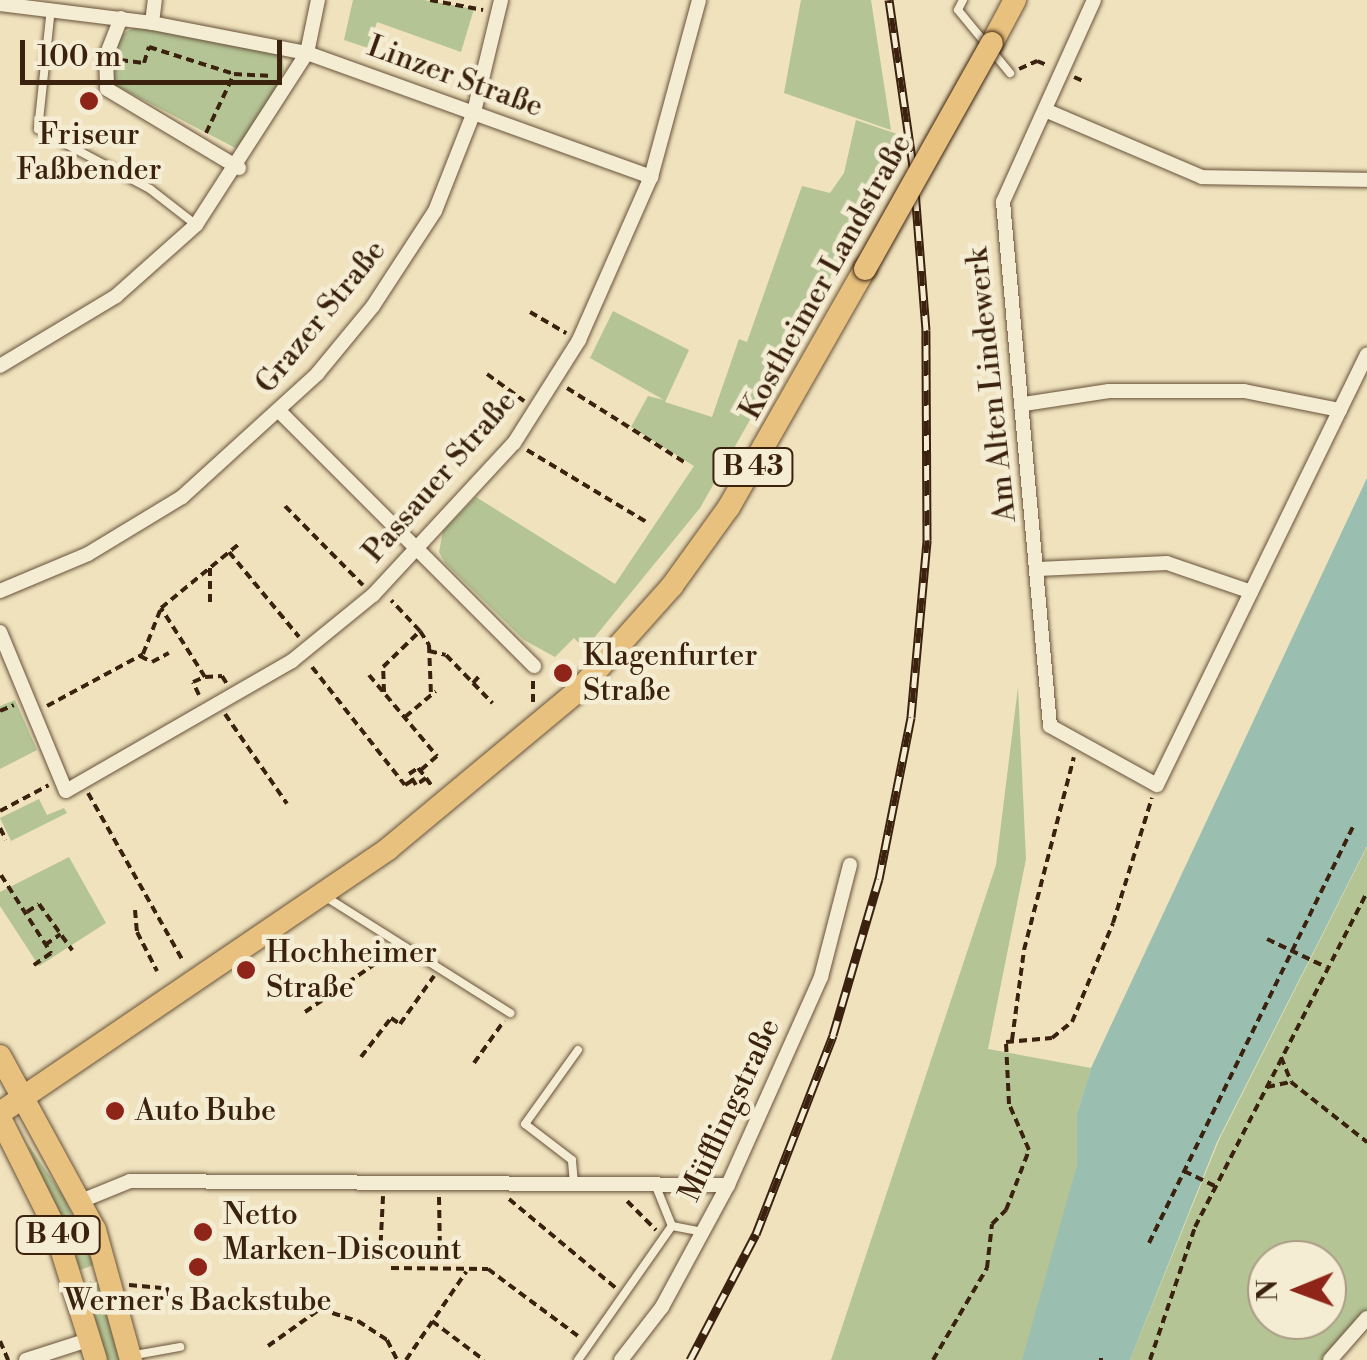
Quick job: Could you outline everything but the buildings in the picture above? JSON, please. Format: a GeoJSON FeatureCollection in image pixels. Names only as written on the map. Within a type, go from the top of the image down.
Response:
{"type":"FeatureCollection","features":[{"type":"Feature","properties":{"kind":"main road","name":"Kostheimer Landstraße"},"geometry":{"type":"LineString","coordinates":[[14,1092],[134,1020],[322,895],[539,728],[644,621],[729,507],[1015,0]]}},
{"type":"Feature","properties":{"kind":"main road","name":"B 40"},"geometry":{"type":"LineString","coordinates":[[0,1056],[14,1092],[80,1201],[119,1279],[131,1358]]}},
{"type":"Feature","properties":{"kind":"main road","name":"B 43"},"geometry":{"type":"LineString","coordinates":[[0,1115],[14,1092]]}},
{"type":"Feature","properties":{"kind":"main road","name":"B 40"},"geometry":{"type":"LineString","coordinates":[[0,1115],[75,1284],[94,1350]]}},
{"type":"Feature","properties":{"kind":"main road"},"geometry":{"type":"LineString","coordinates":[[75,1284],[84,1275],[119,1279]]}},
{"type":"Feature","properties":{"kind":"street"},"geometry":{"type":"LineString","coordinates":[[152,23],[156,0]]}},
{"type":"Feature","properties":{"kind":"street"},"geometry":{"type":"LineString","coordinates":[[0,366],[116,296],[196,225],[239,168],[307,52],[318,0]]}},
{"type":"Feature","properties":{"kind":"street","name":"Passauer Straße"},"geometry":{"type":"LineString","coordinates":[[63,785],[82,782],[214,710],[305,652],[377,592],[514,443],[579,340],[651,177],[699,0]]}},
{"type":"Feature","properties":{"kind":"street","name":"Am Alten Lindewerk"},"geometry":{"type":"LineString","coordinates":[[1094,0],[1004,202],[1016,385],[1024,404],[1050,726],[1157,784]]}},
{"type":"Feature","properties":{"kind":"street","name":"Linzer Straße"},"geometry":{"type":"LineString","coordinates":[[0,4],[152,23],[307,52],[651,177]]}},
{"type":"Feature","properties":{"kind":"street","name":"Grazer Straße"},"geometry":{"type":"LineString","coordinates":[[0,591],[88,554],[182,497],[281,413],[373,306],[435,211],[474,112],[499,7]]}},
{"type":"Feature","properties":{"kind":"street"},"geometry":{"type":"LineString","coordinates":[[120,18],[106,56],[108,89],[239,168]]}},
{"type":"Feature","properties":{"kind":"street"},"geometry":{"type":"LineString","coordinates":[[1045,110],[1202,177],[1367,180]]}},
{"type":"Feature","properties":{"kind":"street"},"geometry":{"type":"LineString","coordinates":[[1157,784],[1367,355]]}},
{"type":"Feature","properties":{"kind":"street"},"geometry":{"type":"LineString","coordinates":[[1024,404],[1109,390],[1244,390],[1318,400],[1340,410]]}},
{"type":"Feature","properties":{"kind":"street"},"geometry":{"type":"LineString","coordinates":[[281,413],[534,666]]}},
{"type":"Feature","properties":{"kind":"street"},"geometry":{"type":"LineString","coordinates":[[1038,569],[1167,563],[1252,592]]}},
{"type":"Feature","properties":{"kind":"street"},"geometry":{"type":"LineString","coordinates":[[0,632],[63,785]]}},
{"type":"Feature","properties":{"kind":"street","name":"Müfflingstraße"},"geometry":{"type":"LineString","coordinates":[[621,1360],[662,1307],[728,1185],[821,976],[850,865]]}},
{"type":"Feature","properties":{"kind":"street"},"geometry":{"type":"LineString","coordinates":[[80,1201],[118,1182],[728,1185]]}},
{"type":"Feature","properties":{"kind":"street"},"geometry":{"type":"LineString","coordinates":[[1330,1360],[1367,1318]]}},
{"type":"Feature","properties":{"kind":"street"},"geometry":{"type":"LineString","coordinates":[[26,1360],[94,1350]]}},
{"type":"Feature","properties":{"kind":"lane"},"geometry":{"type":"LineString","coordinates":[[963,0],[958,10],[1010,73]]}},
{"type":"Feature","properties":{"kind":"lane"},"geometry":{"type":"LineString","coordinates":[[51,8],[38,130],[150,189],[196,225]]}},
{"type":"Feature","properties":{"kind":"lane"},"geometry":{"type":"LineString","coordinates":[[322,895],[510,1013]]}},
{"type":"Feature","properties":{"kind":"lane"},"geometry":{"type":"LineString","coordinates":[[574,1184],[572,1160],[524,1124],[578,1050]]}},
{"type":"Feature","properties":{"kind":"lane"},"geometry":{"type":"LineString","coordinates":[[655,1184],[672,1226]]}},
{"type":"Feature","properties":{"kind":"lane"},"geometry":{"type":"LineString","coordinates":[[672,1226],[702,1232]]}},
{"type":"Feature","properties":{"kind":"lane"},"geometry":{"type":"LineString","coordinates":[[578,1360],[672,1226]]}},
{"type":"Feature","properties":{"kind":"lane"},"geometry":{"type":"LineString","coordinates":[[131,1358],[180,1347]]}},
{"type":"Feature","properties":{"kind":"path"},"geometry":{"type":"LineString","coordinates":[[430,0],[499,7]]}},
{"type":"Feature","properties":{"kind":"path"},"geometry":{"type":"LineString","coordinates":[[106,56],[140,64],[149,47],[234,74],[292,77]]}},
{"type":"Feature","properties":{"kind":"path"},"geometry":{"type":"LineString","coordinates":[[1010,73],[1036,61],[1064,73]]}},
{"type":"Feature","properties":{"kind":"path"},"geometry":{"type":"LineString","coordinates":[[200,144],[234,74]]}},
{"type":"Feature","properties":{"kind":"path"},"geometry":{"type":"LineString","coordinates":[[530,312],[579,340]]}},
{"type":"Feature","properties":{"kind":"path"},"geometry":{"type":"LineString","coordinates":[[487,374],[536,410]]}},
{"type":"Feature","properties":{"kind":"path"},"geometry":{"type":"LineString","coordinates":[[554,380],[687,464]]}},
{"type":"Feature","properties":{"kind":"path"},"geometry":{"type":"LineString","coordinates":[[514,443],[648,522]]}},
{"type":"Feature","properties":{"kind":"path"},"geometry":{"type":"LineString","coordinates":[[286,506],[420,632],[429,651],[434,693],[405,718]]}},
{"type":"Feature","properties":{"kind":"path"},"geometry":{"type":"LineString","coordinates":[[32,715],[140,656],[160,624],[161,608],[240,543]]}},
{"type":"Feature","properties":{"kind":"path"},"geometry":{"type":"LineString","coordinates":[[229,552],[406,785],[413,780]]}},
{"type":"Feature","properties":{"kind":"path"},"geometry":{"type":"LineString","coordinates":[[210,568],[210,603]]}},
{"type":"Feature","properties":{"kind":"path"},"geometry":{"type":"LineString","coordinates":[[161,608],[205,676],[194,682],[286,804]]}},
{"type":"Feature","properties":{"kind":"path"},"geometry":{"type":"LineString","coordinates":[[384,692],[383,667],[420,632]]}},
{"type":"Feature","properties":{"kind":"path"},"geometry":{"type":"LineString","coordinates":[[429,651],[446,655],[492,703]]}},
{"type":"Feature","properties":{"kind":"path"},"geometry":{"type":"LineString","coordinates":[[144,666],[169,653]]}},
{"type":"Feature","properties":{"kind":"path"},"geometry":{"type":"LineString","coordinates":[[140,656],[152,662]]}},
{"type":"Feature","properties":{"kind":"path"},"geometry":{"type":"LineString","coordinates":[[531,710],[534,666]]}},
{"type":"Feature","properties":{"kind":"path"},"geometry":{"type":"LineString","coordinates":[[472,683],[482,673]]}},
{"type":"Feature","properties":{"kind":"path"},"geometry":{"type":"LineString","coordinates":[[370,675],[437,756],[420,771],[409,774],[416,785],[426,778]]}},
{"type":"Feature","properties":{"kind":"path"},"geometry":{"type":"LineString","coordinates":[[1012,1040],[1024,950],[1078,743]]}},
{"type":"Feature","properties":{"kind":"path"},"geometry":{"type":"LineString","coordinates":[[420,771],[434,789]]}},
{"type":"Feature","properties":{"kind":"path"},"geometry":{"type":"LineString","coordinates":[[82,782],[114,832],[182,958]]}},
{"type":"Feature","properties":{"kind":"path"},"geometry":{"type":"LineString","coordinates":[[933,1360],[987,1268],[992,1224],[1006,1210],[1029,1150],[1009,1104],[1006,1042],[1052,1038],[1072,1022],[1113,923],[1157,784]]}},
{"type":"Feature","properties":{"kind":"path"},"geometry":{"type":"LineString","coordinates":[[0,811],[63,785]]}},
{"type":"Feature","properties":{"kind":"path"},"geometry":{"type":"LineString","coordinates":[[1149,1244],[1354,824]]}},
{"type":"Feature","properties":{"kind":"path"},"geometry":{"type":"LineString","coordinates":[[0,828],[6,840]]}},
{"type":"Feature","properties":{"kind":"path"},"geometry":{"type":"LineString","coordinates":[[1,875],[50,953],[34,965]]}},
{"type":"Feature","properties":{"kind":"path"},"geometry":{"type":"LineString","coordinates":[[1150,1360],[1214,1186],[1367,893]]}},
{"type":"Feature","properties":{"kind":"path"},"geometry":{"type":"LineString","coordinates":[[25,913],[39,904],[72,950]]}},
{"type":"Feature","properties":{"kind":"path"},"geometry":{"type":"LineString","coordinates":[[135,910],[137,932],[157,971]]}},
{"type":"Feature","properties":{"kind":"path"},"geometry":{"type":"LineString","coordinates":[[46,945],[61,934]]}},
{"type":"Feature","properties":{"kind":"path"},"geometry":{"type":"LineString","coordinates":[[1268,939],[1328,967]]}},
{"type":"Feature","properties":{"kind":"path"},"geometry":{"type":"LineString","coordinates":[[305,1012],[403,945]]}},
{"type":"Feature","properties":{"kind":"path"},"geometry":{"type":"LineString","coordinates":[[361,1057],[391,1018],[400,1024],[440,968]]}},
{"type":"Feature","properties":{"kind":"path"},"geometry":{"type":"LineString","coordinates":[[474,1063],[510,1013]]}},
{"type":"Feature","properties":{"kind":"path"},"geometry":{"type":"LineString","coordinates":[[1281,1057],[1292,1082],[1367,1142]]}},
{"type":"Feature","properties":{"kind":"path"},"geometry":{"type":"LineString","coordinates":[[1265,1087],[1292,1082]]}},
{"type":"Feature","properties":{"kind":"path"},"geometry":{"type":"LineString","coordinates":[[1184,1171],[1214,1186]]}},
{"type":"Feature","properties":{"kind":"path"},"geometry":{"type":"LineString","coordinates":[[380,1256],[383,1182]]}},
{"type":"Feature","properties":{"kind":"path"},"geometry":{"type":"LineString","coordinates":[[439,1182],[440,1255]]}},
{"type":"Feature","properties":{"kind":"path"},"geometry":{"type":"LineString","coordinates":[[489,1182],[624,1295]]}},
{"type":"Feature","properties":{"kind":"path"},"geometry":{"type":"LineString","coordinates":[[609,1184],[663,1236]]}},
{"type":"Feature","properties":{"kind":"path"},"geometry":{"type":"LineString","coordinates":[[391,1268],[466,1272],[488,1269],[589,1345]]}},
{"type":"Feature","properties":{"kind":"path"},"geometry":{"type":"LineString","coordinates":[[406,1360],[466,1272]]}},
{"type":"Feature","properties":{"kind":"path"},"geometry":{"type":"LineString","coordinates":[[119,1279],[164,1288]]}},
{"type":"Feature","properties":{"kind":"path"},"geometry":{"type":"LineString","coordinates":[[268,1346],[320,1309],[358,1320],[386,1340],[397,1360]]}},
{"type":"Feature","properties":{"kind":"path"},"geometry":{"type":"LineString","coordinates":[[432,1320],[484,1360]]}},
{"type":"Feature","properties":{"kind":"path"},"geometry":{"type":"LineString","coordinates":[[0,1341],[8,1360]]}},
{"type":"Feature","properties":{"kind":"path"},"geometry":{"type":"LineString","coordinates":[[470,1360],[476,1354]]}},
{"type":"Feature","properties":{"kind":"shaded area"},"geometry":{"type":"Polygon","coordinates":[[[353,0],[424,0],[474,9],[461,52],[377,22],[368,48],[344,40],[353,0]]]}},
{"type":"Feature","properties":{"kind":"shaded area"},"geometry":{"type":"Polygon","coordinates":[[[801,0],[871,0],[891,130],[784,93],[801,0]]]}},
{"type":"Feature","properties":{"kind":"shaded area"},"geometry":{"type":"Polygon","coordinates":[[[135,27],[282,51],[284,71],[245,153],[109,82],[117,37],[135,27]]]}},
{"type":"Feature","properties":{"kind":"shaded area"},"geometry":{"type":"Polygon","coordinates":[[[856,120],[900,135],[900,156],[700,508],[585,649],[574,638],[555,657],[524,640],[445,563],[439,552],[443,531],[476,497],[615,584],[694,466],[631,427],[648,396],[664,400],[590,358],[613,311],[689,350],[665,402],[712,417],[739,339],[747,342],[802,186],[830,193],[844,173],[856,120]]]}},
{"type":"Feature","properties":{"kind":"shaded area"},"geometry":{"type":"Polygon","coordinates":[[[1367,478],[1367,846],[1217,1142],[1130,1360],[1022,1360],[1077,1165],[1077,1113],[1091,1068],[1367,478]]]}},
{"type":"Feature","properties":{"kind":"shaded area"},"geometry":{"type":"Polygon","coordinates":[[[1018,687],[1026,859],[988,1049],[1091,1068],[1077,1113],[1077,1165],[1066,1213],[1024,1360],[831,1360],[996,865],[1018,687]]]}},
{"type":"Feature","properties":{"kind":"shaded area"},"geometry":{"type":"Polygon","coordinates":[[[15,700],[37,750],[0,769],[0,706],[15,700]]]}},
{"type":"Feature","properties":{"kind":"shaded area"},"geometry":{"type":"Polygon","coordinates":[[[39,799],[47,815],[64,808],[67,813],[11,841],[0,818],[39,799]]]}},
{"type":"Feature","properties":{"kind":"shaded area"},"geometry":{"type":"Polygon","coordinates":[[[1367,847],[1367,1318],[1330,1360],[1130,1360],[1219,1140],[1367,847]]]}},
{"type":"Feature","properties":{"kind":"shaded area"},"geometry":{"type":"Polygon","coordinates":[[[69,857],[106,923],[39,966],[0,906],[0,892],[69,857]]]}},
{"type":"Feature","properties":{"kind":"shaded area"},"geometry":{"type":"Polygon","coordinates":[[[27,1143],[64,1197],[94,1265],[80,1270],[27,1143]]]}},
{"type":"Feature","properties":{"kind":"shaded area"},"geometry":{"type":"Polygon","coordinates":[[[90,1281],[102,1285],[122,1360],[105,1360],[86,1288],[90,1281]]]}},
{"type":"Feature","properties":{"kind":"railway"},"geometry":{"type":"LineString","coordinates":[[690,1360],[756,1234],[833,1035],[879,879],[911,717],[927,540],[926,330],[913,166],[889,0]]}},
{"type":"Feature","properties":{"kind":"place","name":"Friseur Faßbender"},"geometry":{"type":"Point","coordinates":[89,101]}},
{"type":"Feature","properties":{"kind":"place","name":"Klagenfurter Straße"},"geometry":{"type":"Point","coordinates":[563,673]}},
{"type":"Feature","properties":{"kind":"place","name":"Hochheimer Straße"},"geometry":{"type":"Point","coordinates":[246,970]}},
{"type":"Feature","properties":{"kind":"place","name":"Auto Bube"},"geometry":{"type":"Point","coordinates":[115,1111]}},
{"type":"Feature","properties":{"kind":"place","name":"Netto Marken-Discount"},"geometry":{"type":"Point","coordinates":[203,1232]}},
{"type":"Feature","properties":{"kind":"place","name":"Werner's Backstube"},"geometry":{"type":"Point","coordinates":[198,1267]}}]}
